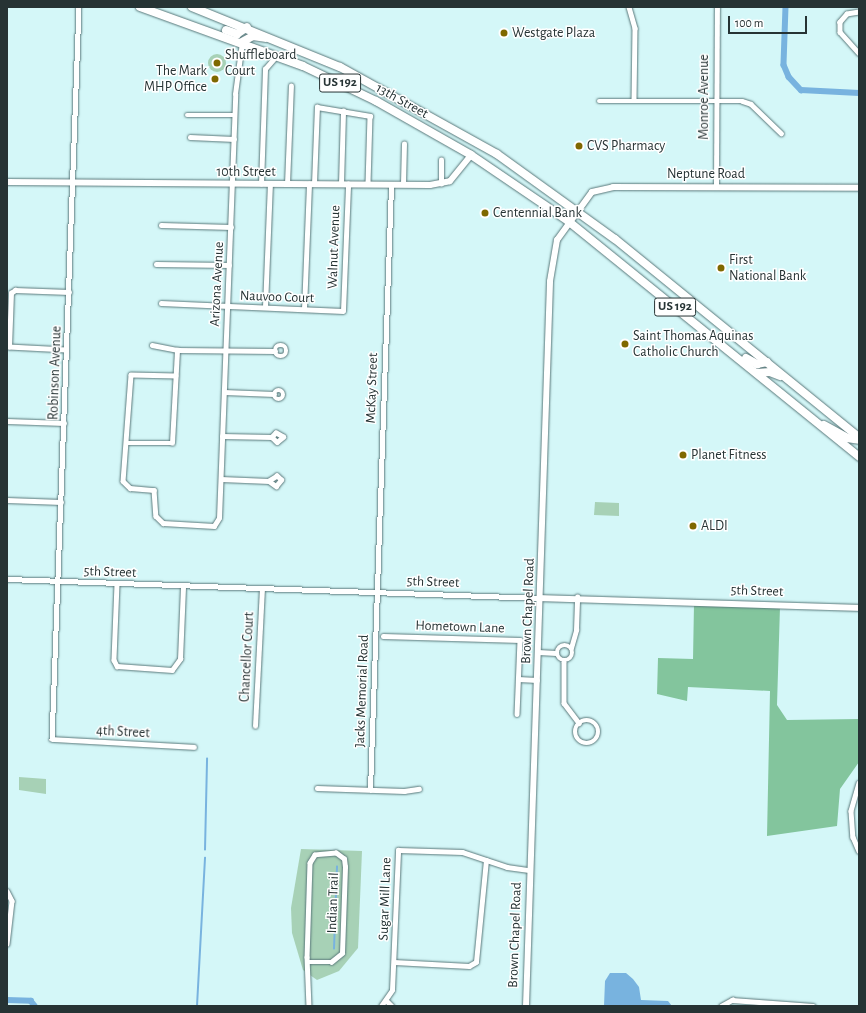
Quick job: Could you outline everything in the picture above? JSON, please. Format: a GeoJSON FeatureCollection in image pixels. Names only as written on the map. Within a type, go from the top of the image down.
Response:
{"type":"FeatureCollection","features":[{"type":"Feature","properties":{"kind":"highway","name":"13th Street"},"geometry":{"type":"LineString","coordinates":[[140,7],[180,19],[277,55],[376,101],[471,155],[568,221]]}},
{"type":"Feature","properties":{"kind":"highway","name":"13th Street"},"geometry":{"type":"LineString","coordinates":[[192,7],[283,41],[430,114],[577,209]]}},
{"type":"Feature","properties":{"kind":"highway"},"geometry":{"type":"LineString","coordinates":[[180,19],[189,17],[237,34],[247,27]]}},
{"type":"Feature","properties":{"kind":"highway"},"geometry":{"type":"LineString","coordinates":[[242,42],[253,36],[283,41]]}},
{"type":"Feature","properties":{"kind":"highway","name":"US 192"},"geometry":{"type":"LineString","coordinates":[[577,209],[788,379],[859,439]]}},
{"type":"Feature","properties":{"kind":"highway","name":"US 192"},"geometry":{"type":"LineString","coordinates":[[568,221],[859,457]]}},
{"type":"Feature","properties":{"kind":"highway"},"geometry":{"type":"LineString","coordinates":[[717,341],[726,343],[752,363],[767,362]]}},
{"type":"Feature","properties":{"kind":"highway"},"geometry":{"type":"LineString","coordinates":[[757,373],[770,372],[788,379]]}},
{"type":"Feature","properties":{"kind":"highway"},"geometry":{"type":"LineString","coordinates":[[816,422],[852,440],[859,439]]}},
{"type":"Feature","properties":{"kind":"street","name":"Robinson Avenue"},"geometry":{"type":"LineString","coordinates":[[52,739],[79,7]]}},
{"type":"Feature","properties":{"kind":"street"},"geometry":{"type":"LineString","coordinates":[[628,7],[635,28],[634,99]]}},
{"type":"Feature","properties":{"kind":"street","name":"Monroe Avenue"},"geometry":{"type":"LineString","coordinates":[[716,186],[714,101],[717,7]]}},
{"type":"Feature","properties":{"kind":"street"},"geometry":{"type":"LineString","coordinates":[[859,12],[847,14],[840,22],[840,32],[859,53]]}},
{"type":"Feature","properties":{"kind":"street","name":"Arizona Avenue"},"geometry":{"type":"LineString","coordinates":[[126,443],[123,481],[130,488],[154,490],[160,522],[214,526],[219,518],[233,184],[234,115],[238,55],[242,42]]}},
{"type":"Feature","properties":{"kind":"street"},"geometry":{"type":"LineString","coordinates":[[261,184],[265,69],[277,55]]}},
{"type":"Feature","properties":{"kind":"street"},"geometry":{"type":"LineString","coordinates":[[287,184],[291,86]]}},
{"type":"Feature","properties":{"kind":"street"},"geometry":{"type":"LineString","coordinates":[[599,100],[634,99],[714,101],[751,104],[781,133]]}},
{"type":"Feature","properties":{"kind":"street"},"geometry":{"type":"LineString","coordinates":[[304,309],[317,107],[370,116],[368,184]]}},
{"type":"Feature","properties":{"kind":"street","name":"Walnut Avenue"},"geometry":{"type":"LineString","coordinates":[[343,111],[343,310]]}},
{"type":"Feature","properties":{"kind":"street"},"geometry":{"type":"LineString","coordinates":[[187,115],[234,115]]}},
{"type":"Feature","properties":{"kind":"street"},"geometry":{"type":"LineString","coordinates":[[190,137],[234,139]]}},
{"type":"Feature","properties":{"kind":"street"},"geometry":{"type":"LineString","coordinates":[[403,184],[404,144]]}},
{"type":"Feature","properties":{"kind":"street","name":"10th Street"},"geometry":{"type":"LineString","coordinates":[[7,182],[391,185],[441,184],[459,174],[471,155]]}},
{"type":"Feature","properties":{"kind":"street"},"geometry":{"type":"LineString","coordinates":[[441,160],[441,184]]}},
{"type":"Feature","properties":{"kind":"street"},"geometry":{"type":"LineString","coordinates":[[265,308],[270,184]]}},
{"type":"Feature","properties":{"kind":"street","name":"McKay Street"},"geometry":{"type":"LineString","coordinates":[[376,592],[391,185]]}},
{"type":"Feature","properties":{"kind":"street","name":"Neptune Road"},"geometry":{"type":"LineString","coordinates":[[568,221],[592,192],[613,187],[716,186],[859,188]]}},
{"type":"Feature","properties":{"kind":"street","name":"Brown Chapel Road"},"geometry":{"type":"LineString","coordinates":[[526,1006],[529,870],[551,263],[558,240],[568,221]]}},
{"type":"Feature","properties":{"kind":"street"},"geometry":{"type":"LineString","coordinates":[[161,225],[231,227]]}},
{"type":"Feature","properties":{"kind":"street"},"geometry":{"type":"LineString","coordinates":[[156,264],[229,265]]}},
{"type":"Feature","properties":{"kind":"street"},"geometry":{"type":"LineString","coordinates":[[66,350],[9,347],[10,301],[15,290],[69,292]]}},
{"type":"Feature","properties":{"kind":"street","name":"Nauvoo Court"},"geometry":{"type":"LineString","coordinates":[[161,303],[227,307],[343,310]]}},
{"type":"Feature","properties":{"kind":"street"},"geometry":{"type":"LineString","coordinates":[[152,345],[177,350],[275,351]]}},
{"type":"Feature","properties":{"kind":"street"},"geometry":{"type":"LineString","coordinates":[[176,376],[131,375],[126,443],[172,443],[176,376],[177,350]]}},
{"type":"Feature","properties":{"kind":"street"},"geometry":{"type":"LineString","coordinates":[[224,392],[274,394]]}},
{"type":"Feature","properties":{"kind":"street"},"geometry":{"type":"LineString","coordinates":[[7,421],[64,423]]}},
{"type":"Feature","properties":{"kind":"street"},"geometry":{"type":"LineString","coordinates":[[222,436],[272,437]]}},
{"type":"Feature","properties":{"kind":"street"},"geometry":{"type":"LineString","coordinates":[[221,479],[269,481]]}},
{"type":"Feature","properties":{"kind":"street"},"geometry":{"type":"LineString","coordinates":[[7,500],[61,502]]}},
{"type":"Feature","properties":{"kind":"street","name":"5th Street"},"geometry":{"type":"LineString","coordinates":[[7,579],[262,590],[376,592],[540,598],[577,597],[859,608]]}},
{"type":"Feature","properties":{"kind":"street"},"geometry":{"type":"LineString","coordinates":[[117,584],[114,660],[117,666],[172,670],[180,659],[182,586]]}},
{"type":"Feature","properties":{"kind":"street","name":"Chancellor Court"},"geometry":{"type":"LineString","coordinates":[[255,726],[262,590]]}},
{"type":"Feature","properties":{"kind":"street","name":"Jacks Memorial Road"},"geometry":{"type":"LineString","coordinates":[[370,790],[376,592]]}},
{"type":"Feature","properties":{"kind":"street"},"geometry":{"type":"LineString","coordinates":[[564,662],[572,658],[571,648],[576,630],[577,597]]}},
{"type":"Feature","properties":{"kind":"street","name":"Hometown Lane"},"geometry":{"type":"LineString","coordinates":[[384,636],[520,640],[517,714]]}},
{"type":"Feature","properties":{"kind":"street"},"geometry":{"type":"LineString","coordinates":[[556,653],[563,645],[571,648]]}},
{"type":"Feature","properties":{"kind":"street"},"geometry":{"type":"LineString","coordinates":[[538,652],[556,653],[564,662],[564,702],[579,723]]}},
{"type":"Feature","properties":{"kind":"street"},"geometry":{"type":"LineString","coordinates":[[518,679],[537,680]]}},
{"type":"Feature","properties":{"kind":"street"},"geometry":{"type":"LineString","coordinates":[[591,721],[598,726],[600,734],[596,741],[585,744],[578,740],[575,734],[579,723],[591,721]]}},
{"type":"Feature","properties":{"kind":"street","name":"4th Street"},"geometry":{"type":"LineString","coordinates":[[52,739],[194,747]]}},
{"type":"Feature","properties":{"kind":"street"},"geometry":{"type":"LineString","coordinates":[[859,783],[850,811],[853,837],[859,852]]}},
{"type":"Feature","properties":{"kind":"street"},"geometry":{"type":"LineString","coordinates":[[317,788],[370,790],[420,788]]}},
{"type":"Feature","properties":{"kind":"street","name":"Sugar Mill Lane"},"geometry":{"type":"LineString","coordinates":[[381,1006],[392,990],[398,850],[462,852],[486,860],[529,870]]}},
{"type":"Feature","properties":{"kind":"street","name":"Indian Trail"},"geometry":{"type":"LineString","coordinates":[[307,962],[331,962],[342,953],[345,867],[344,859],[336,853],[315,855],[310,863],[307,962],[309,1006]]}},
{"type":"Feature","properties":{"kind":"street"},"geometry":{"type":"LineString","coordinates":[[394,962],[469,966],[476,962],[486,860]]}},
{"type":"Feature","properties":{"kind":"street"},"geometry":{"type":"LineString","coordinates":[[7,891],[12,901],[7,944]]}},
{"type":"Feature","properties":{"kind":"street"},"geometry":{"type":"LineString","coordinates":[[386,1000],[392,1006]]}},
{"type":"Feature","properties":{"kind":"street"},"geometry":{"type":"LineString","coordinates":[[721,1006],[732,1000],[813,1006]]}},
{"type":"Feature","properties":{"kind":"green space","name":"Shuffleboard Court"},"geometry":{"type":"Polygon","coordinates":[[[217,54],[223,57],[226,63],[223,69],[217,72],[211,69],[208,63],[211,57],[217,54]]]}},
{"type":"Feature","properties":{"kind":"green space"},"geometry":{"type":"Polygon","coordinates":[[[595,502],[619,503],[619,516],[594,515],[595,502]]]}},
{"type":"Feature","properties":{"kind":"green space"},"geometry":{"type":"Polygon","coordinates":[[[694,604],[780,607],[777,705],[787,720],[859,719],[859,762],[840,789],[837,826],[767,836],[770,691],[688,687],[687,701],[657,694],[658,658],[693,659],[694,604]]]}},
{"type":"Feature","properties":{"kind":"green space"},"geometry":{"type":"Polygon","coordinates":[[[19,777],[46,779],[46,794],[19,790],[19,777]]]}},
{"type":"Feature","properties":{"kind":"green space"},"geometry":{"type":"Polygon","coordinates":[[[301,849],[362,851],[358,948],[339,971],[317,980],[303,970],[292,933],[291,908],[301,849]]]}},
{"type":"Feature","properties":{"kind":"water"},"geometry":{"type":"Polygon","coordinates":[[[610,973],[626,973],[633,979],[639,987],[641,1000],[668,1001],[672,1006],[604,1006],[605,981],[610,973]]]}},
{"type":"Feature","properties":{"kind":"waterway"},"geometry":{"type":"LineString","coordinates":[[786,7],[784,65],[789,77],[801,90],[859,93]]}},
{"type":"Feature","properties":{"kind":"waterway"},"geometry":{"type":"LineString","coordinates":[[205,850],[207,759]]}},
{"type":"Feature","properties":{"kind":"waterway"},"geometry":{"type":"LineString","coordinates":[[197,1006],[205,858]]}},
{"type":"Feature","properties":{"kind":"waterway"},"geometry":{"type":"LineString","coordinates":[[334,949],[337,867]]}},
{"type":"Feature","properties":{"kind":"waterway"},"geometry":{"type":"LineString","coordinates":[[7,1000],[31,1001],[35,1006]]}},
{"type":"Feature","properties":{"kind":"place","name":"Westgate Plaza"},"geometry":{"type":"Point","coordinates":[504,33]}},
{"type":"Feature","properties":{"kind":"place","name":"Shuffleboard Court"},"geometry":{"type":"Point","coordinates":[217,63]}},
{"type":"Feature","properties":{"kind":"place","name":"The Mark MHP Office"},"geometry":{"type":"Point","coordinates":[215,79]}},
{"type":"Feature","properties":{"kind":"place","name":"CVS Pharmacy"},"geometry":{"type":"Point","coordinates":[579,146]}},
{"type":"Feature","properties":{"kind":"place","name":"Centennial Bank"},"geometry":{"type":"Point","coordinates":[485,213]}},
{"type":"Feature","properties":{"kind":"place","name":"First National Bank"},"geometry":{"type":"Point","coordinates":[721,268]}},
{"type":"Feature","properties":{"kind":"place","name":"Saint Thomas Aquinas Catholic Church"},"geometry":{"type":"Point","coordinates":[625,344]}},
{"type":"Feature","properties":{"kind":"place","name":"Planet Fitness"},"geometry":{"type":"Point","coordinates":[683,455]}},
{"type":"Feature","properties":{"kind":"place","name":"ALDI"},"geometry":{"type":"Point","coordinates":[693,526]}}]}
